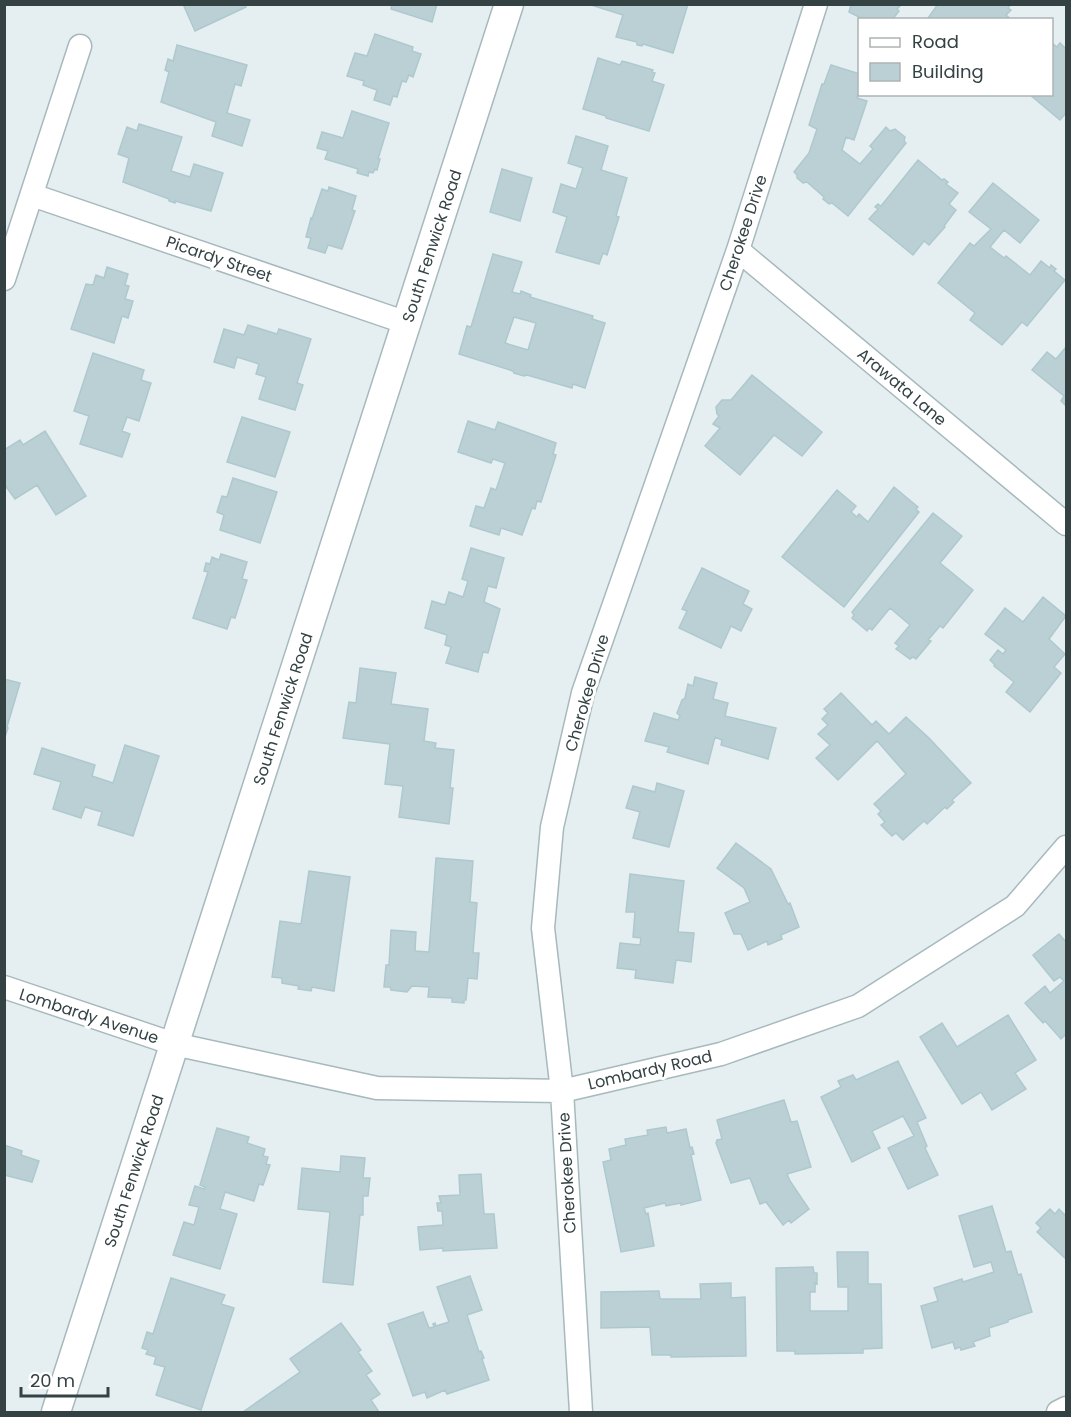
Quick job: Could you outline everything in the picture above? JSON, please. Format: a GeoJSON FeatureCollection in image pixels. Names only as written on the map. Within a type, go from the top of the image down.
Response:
{"type":"FeatureCollection","features":[{"type":"Feature","properties":{"kind":"street","name":"South Fenwick Road"},"geometry":{"type":"LineString","coordinates":[[56,1413],[509,4]]}},
{"type":"Feature","properties":{"kind":"street","name":"Cherokee Drive"},"geometry":{"type":"LineString","coordinates":[[581,1413],[562,1091],[543,928],[552,827],[584,693],[738,250],[816,4]]}},
{"type":"Feature","properties":{"kind":"street"},"geometry":{"type":"LineString","coordinates":[[4,279],[80,46]]}},
{"type":"Feature","properties":{"kind":"street","name":"Picardy Street"},"geometry":{"type":"LineString","coordinates":[[32,195],[407,323]]}},
{"type":"Feature","properties":{"kind":"street","name":"Arawata Lane"},"geometry":{"type":"LineString","coordinates":[[738,250],[1066,524]]}},
{"type":"Feature","properties":{"kind":"street","name":"Lombardy Road"},"geometry":{"type":"LineString","coordinates":[[174,1044],[377,1088],[562,1091],[721,1054],[858,1006],[1015,906],[1066,847]]}},
{"type":"Feature","properties":{"kind":"street","name":"Lombardy Avenue"},"geometry":{"type":"LineString","coordinates":[[4,987],[174,1044]]}},
{"type":"Feature","properties":{"kind":"street"},"geometry":{"type":"LineString","coordinates":[[1058,1413],[1066,1408]]}},
{"type":"Feature","properties":{"kind":"building"},"geometry":{"type":"Polygon","coordinates":[[[183,4],[245,4],[246,7],[195,31],[183,4]]]}},
{"type":"Feature","properties":{"kind":"building"},"geometry":{"type":"Polygon","coordinates":[[[392,4],[437,4],[432,22],[391,9],[392,4]]]}},
{"type":"Feature","properties":{"kind":"building"},"geometry":{"type":"Polygon","coordinates":[[[588,4],[688,4],[673,53],[643,44],[642,46],[637,45],[637,42],[616,37],[623,15],[588,4]]]}},
{"type":"Feature","properties":{"kind":"building"},"geometry":{"type":"Polygon","coordinates":[[[851,4],[902,4],[894,18],[861,18],[849,12],[851,4]]]}},
{"type":"Feature","properties":{"kind":"building"},"geometry":{"type":"Polygon","coordinates":[[[938,4],[1011,4],[1008,8],[1011,10],[1006,15],[1010,18],[928,18],[938,4]]]}},
{"type":"Feature","properties":{"kind":"building"},"geometry":{"type":"Polygon","coordinates":[[[375,34],[413,47],[412,51],[421,54],[413,77],[409,75],[406,82],[402,81],[397,97],[393,96],[390,105],[374,100],[377,90],[363,85],[364,81],[347,76],[355,53],[367,56],[375,34]]]}},
{"type":"Feature","properties":{"kind":"building"},"geometry":{"type":"Polygon","coordinates":[[[1060,43],[1066,49],[1066,113],[1060,120],[1031,96],[1053,96],[1053,44],[1057,47],[1060,43]]]}},
{"type":"Feature","properties":{"kind":"building"},"geometry":{"type":"Polygon","coordinates":[[[177,45],[247,65],[241,86],[235,84],[227,113],[250,120],[242,146],[212,136],[216,122],[161,102],[169,72],[165,70],[168,59],[173,61],[177,45]]]}},
{"type":"Feature","properties":{"kind":"building"},"geometry":{"type":"Polygon","coordinates":[[[598,58],[620,65],[622,61],[653,70],[652,72],[655,73],[652,81],[664,85],[649,131],[583,109],[598,58]]]}},
{"type":"Feature","properties":{"kind":"building"},"geometry":{"type":"Polygon","coordinates":[[[831,65],[858,73],[857,98],[867,101],[854,140],[846,137],[842,150],[860,164],[873,149],[870,146],[886,127],[890,131],[895,129],[905,137],[906,143],[848,216],[832,203],[829,204],[807,182],[803,183],[794,172],[809,153],[817,129],[809,125],[822,84],[824,84],[831,65]]]}},
{"type":"Feature","properties":{"kind":"building"},"geometry":{"type":"Polygon","coordinates":[[[352,111],[389,123],[377,170],[375,169],[373,173],[369,172],[368,176],[357,173],[358,169],[325,159],[328,151],[317,148],[322,132],[343,138],[352,111]]]}},
{"type":"Feature","properties":{"kind":"building"},"geometry":{"type":"Polygon","coordinates":[[[139,124],[182,137],[171,171],[190,177],[194,164],[223,173],[211,211],[175,201],[175,203],[123,182],[129,158],[118,154],[127,127],[137,131],[139,124]]]}},
{"type":"Feature","properties":{"kind":"building"},"geometry":{"type":"Polygon","coordinates":[[[576,136],[608,146],[601,170],[627,178],[616,216],[619,217],[607,255],[603,253],[599,264],[556,252],[567,217],[553,212],[561,184],[576,189],[583,168],[568,163],[576,136]]]}},
{"type":"Feature","properties":{"kind":"building"},"geometry":{"type":"Polygon","coordinates":[[[918,160],[942,180],[948,182],[946,184],[958,193],[949,204],[956,210],[945,227],[929,245],[924,241],[913,255],[869,219],[878,209],[875,207],[878,204],[881,206],[918,160]]]}},
{"type":"Feature","properties":{"kind":"building"},"geometry":{"type":"Polygon","coordinates":[[[502,169],[532,178],[520,221],[490,212],[502,169]]]}},
{"type":"Feature","properties":{"kind":"building"},"geometry":{"type":"Polygon","coordinates":[[[993,183],[1039,220],[1020,243],[1004,230],[990,247],[1004,258],[1006,256],[1030,275],[1041,261],[1050,268],[1051,265],[1056,269],[1054,271],[1065,280],[1027,326],[1022,322],[1002,345],[970,320],[975,313],[938,283],[970,243],[974,246],[991,229],[969,212],[993,183]]]}},
{"type":"Feature","properties":{"kind":"building"},"geometry":{"type":"Polygon","coordinates":[[[329,187],[356,196],[352,210],[355,211],[342,249],[328,245],[325,253],[308,248],[311,238],[306,237],[322,189],[328,191],[329,187]]]}},
{"type":"Feature","properties":{"kind":"building"},"geometry":{"type":"Polygon","coordinates":[[[493,254],[522,262],[512,292],[520,294],[521,291],[531,295],[530,297],[593,316],[592,319],[605,323],[585,388],[573,384],[572,388],[524,376],[459,354],[467,326],[471,327],[493,254]],[[514,317],[505,343],[528,350],[536,323],[514,317]]]}},
{"type":"Feature","properties":{"kind":"building"},"geometry":{"type":"Polygon","coordinates":[[[107,267],[128,274],[125,285],[129,286],[125,299],[133,301],[128,318],[122,316],[114,343],[71,329],[86,284],[93,285],[96,275],[104,278],[107,267]]]}},
{"type":"Feature","properties":{"kind":"building"},"geometry":{"type":"Polygon","coordinates":[[[248,325],[277,334],[279,329],[311,339],[297,383],[303,385],[295,410],[259,399],[266,377],[256,374],[259,364],[237,357],[234,368],[214,362],[224,329],[244,335],[248,325]]]}},
{"type":"Feature","properties":{"kind":"building"},"geometry":{"type":"Polygon","coordinates":[[[1066,347],[1066,406],[1061,401],[1064,396],[1032,370],[1047,352],[1056,359],[1066,347]]]}},
{"type":"Feature","properties":{"kind":"building"},"geometry":{"type":"Polygon","coordinates":[[[93,353],[144,370],[141,380],[151,383],[139,421],[127,417],[122,431],[130,434],[122,457],[80,444],[89,416],[74,411],[93,353]]]}},
{"type":"Feature","properties":{"kind":"building"},"geometry":{"type":"Polygon","coordinates":[[[752,375],[822,432],[802,456],[774,435],[740,475],[705,446],[720,428],[713,424],[719,416],[716,407],[722,400],[731,400],[752,375]]]}},
{"type":"Feature","properties":{"kind":"building"},"geometry":{"type":"Polygon","coordinates":[[[242,417],[290,432],[275,477],[227,462],[242,417]]]}},
{"type":"Feature","properties":{"kind":"building"},"geometry":{"type":"Polygon","coordinates":[[[468,421],[495,430],[498,422],[556,443],[553,454],[556,455],[541,502],[537,501],[535,509],[532,508],[522,535],[501,528],[499,535],[470,526],[476,506],[484,508],[491,488],[496,490],[505,463],[493,459],[491,463],[458,452],[468,421]]]}},
{"type":"Feature","properties":{"kind":"building"},"geometry":{"type":"Polygon","coordinates":[[[45,431],[86,496],[56,515],[37,485],[15,499],[4,484],[4,450],[20,440],[23,445],[45,431]]]}},
{"type":"Feature","properties":{"kind":"building"},"geometry":{"type":"Polygon","coordinates":[[[233,478],[277,492],[260,543],[220,530],[224,515],[217,512],[222,496],[227,497],[233,478]]]}},
{"type":"Feature","properties":{"kind":"building"},"geometry":{"type":"Polygon","coordinates":[[[894,487],[918,507],[916,509],[919,512],[844,607],[782,557],[837,490],[856,506],[851,512],[857,517],[859,514],[868,522],[894,487]]]}},
{"type":"Feature","properties":{"kind":"building"},"geometry":{"type":"Polygon","coordinates":[[[933,513],[962,536],[940,563],[973,590],[943,628],[940,626],[928,640],[931,641],[916,659],[913,657],[910,659],[896,649],[899,646],[895,643],[910,625],[890,608],[872,630],[869,628],[867,631],[852,618],[854,615],[852,612],[933,513]]]}},
{"type":"Feature","properties":{"kind":"building"},"geometry":{"type":"Polygon","coordinates":[[[471,548],[504,558],[496,588],[488,586],[484,602],[500,609],[488,653],[483,652],[478,672],[446,663],[451,647],[445,645],[447,635],[425,628],[432,601],[445,605],[449,592],[463,597],[468,581],[462,579],[471,548]]]}},
{"type":"Feature","properties":{"kind":"building"},"geometry":{"type":"Polygon","coordinates":[[[221,554],[247,562],[242,579],[247,580],[235,618],[231,617],[227,629],[193,618],[208,572],[204,571],[206,563],[210,564],[212,557],[219,560],[221,554]]]}},
{"type":"Feature","properties":{"kind":"building"},"geometry":{"type":"Polygon","coordinates":[[[702,568],[749,591],[743,604],[752,609],[741,631],[731,626],[721,648],[679,628],[687,611],[682,609],[702,568]]]}},
{"type":"Feature","properties":{"kind":"building"},"geometry":{"type":"Polygon","coordinates":[[[1043,597],[1066,616],[1049,639],[1065,654],[1054,667],[1061,673],[1030,712],[1006,692],[1014,682],[990,660],[998,650],[1003,654],[1006,650],[985,634],[1005,608],[1023,622],[1043,597]]]}},
{"type":"Feature","properties":{"kind":"building"},"geometry":{"type":"Polygon","coordinates":[[[360,668],[396,673],[391,704],[428,709],[424,741],[436,743],[435,748],[454,750],[449,824],[399,817],[403,786],[385,784],[390,744],[343,738],[349,702],[356,703],[360,668]]]}},
{"type":"Feature","properties":{"kind":"building"},"geometry":{"type":"Polygon","coordinates":[[[695,677],[717,683],[713,699],[728,703],[725,716],[776,728],[768,759],[721,745],[722,740],[715,737],[708,764],[667,752],[669,747],[645,741],[654,713],[678,720],[680,716],[677,713],[685,698],[688,684],[693,686],[695,677]]]}},
{"type":"Feature","properties":{"kind":"building"},"geometry":{"type":"Polygon","coordinates":[[[4,679],[20,683],[4,740],[4,679]]]}},
{"type":"Feature","properties":{"kind":"building"},"geometry":{"type":"Polygon","coordinates":[[[841,693],[872,725],[876,721],[889,734],[906,717],[971,783],[952,800],[954,802],[947,809],[945,807],[927,824],[924,821],[903,840],[896,833],[892,836],[881,825],[885,822],[878,814],[881,811],[874,804],[906,774],[877,741],[838,780],[816,758],[830,745],[818,734],[828,725],[822,719],[828,713],[824,709],[841,693]]]}},
{"type":"Feature","properties":{"kind":"building"},"geometry":{"type":"Polygon","coordinates":[[[125,745],[159,756],[133,836],[98,825],[102,812],[85,807],[81,818],[53,809],[61,782],[34,774],[42,748],[95,765],[92,776],[113,783],[125,745]]]}},
{"type":"Feature","properties":{"kind":"building"},"geometry":{"type":"Polygon","coordinates":[[[657,783],[684,791],[669,847],[633,838],[640,812],[626,808],[633,786],[655,792],[657,783]]]}},
{"type":"Feature","properties":{"kind":"building"},"geometry":{"type":"Polygon","coordinates":[[[736,843],[771,869],[788,904],[790,903],[799,927],[781,935],[782,939],[768,945],[767,941],[748,950],[741,934],[734,934],[725,913],[750,902],[744,888],[717,868],[736,843]]]}},
{"type":"Feature","properties":{"kind":"building"},"geometry":{"type":"Polygon","coordinates":[[[436,858],[473,861],[470,902],[477,903],[473,953],[479,953],[477,979],[468,978],[464,1003],[452,1002],[452,998],[428,997],[429,987],[412,986],[407,992],[384,987],[386,965],[389,965],[391,930],[416,932],[415,951],[429,952],[436,858]]]}},
{"type":"Feature","properties":{"kind":"building"},"geometry":{"type":"Polygon","coordinates":[[[309,871],[350,877],[334,991],[312,987],[311,991],[298,989],[299,986],[282,983],[282,978],[272,977],[280,921],[301,924],[309,871]]]}},
{"type":"Feature","properties":{"kind":"building"},"geometry":{"type":"Polygon","coordinates":[[[630,874],[684,881],[678,932],[694,933],[691,962],[676,960],[673,983],[635,978],[636,970],[617,968],[620,943],[640,945],[641,938],[633,937],[635,912],[626,912],[630,874]]]}},
{"type":"Feature","properties":{"kind":"building"},"geometry":{"type":"Polygon","coordinates":[[[1059,934],[1066,942],[1066,1034],[1061,1039],[1025,1003],[1045,986],[1050,993],[1064,981],[1060,977],[1054,981],[1033,955],[1059,934]]]}},
{"type":"Feature","properties":{"kind":"building"},"geometry":{"type":"Polygon","coordinates":[[[1008,1015],[1036,1060],[1015,1073],[1026,1089],[992,1110],[981,1092],[962,1104],[920,1037],[942,1023],[957,1047],[1008,1015]]]}},
{"type":"Feature","properties":{"kind":"building"},"geometry":{"type":"Polygon","coordinates":[[[898,1061],[926,1118],[917,1122],[927,1146],[925,1148],[938,1175],[908,1189],[888,1148],[914,1136],[903,1116],[872,1131],[880,1148],[852,1162],[821,1097],[841,1087],[838,1081],[853,1075],[856,1080],[898,1061]]]}},
{"type":"Feature","properties":{"kind":"building"},"geometry":{"type":"Polygon","coordinates":[[[784,1100],[791,1122],[797,1121],[811,1167],[787,1174],[809,1209],[791,1223],[789,1220],[783,1225],[766,1202],[760,1204],[750,1178],[731,1183],[716,1143],[717,1140],[722,1139],[717,1120],[784,1100]]]}},
{"type":"Feature","properties":{"kind":"building"},"geometry":{"type":"Polygon","coordinates":[[[666,1127],[667,1133],[686,1129],[690,1148],[692,1147],[694,1154],[691,1155],[701,1200],[681,1205],[681,1203],[666,1206],[665,1203],[644,1208],[646,1214],[648,1213],[654,1246],[621,1252],[603,1162],[611,1160],[609,1149],[626,1145],[625,1139],[648,1135],[647,1130],[666,1127]]]}},
{"type":"Feature","properties":{"kind":"building"},"geometry":{"type":"Polygon","coordinates":[[[217,1128],[249,1137],[247,1143],[265,1149],[263,1156],[268,1157],[266,1164],[270,1165],[263,1185],[259,1184],[254,1201],[225,1192],[220,1209],[237,1214],[220,1269],[173,1255],[184,1222],[194,1225],[199,1207],[189,1205],[195,1186],[204,1189],[205,1187],[200,1185],[217,1128]]]}},
{"type":"Feature","properties":{"kind":"building"},"geometry":{"type":"Polygon","coordinates":[[[4,1145],[22,1151],[21,1155],[39,1161],[32,1182],[4,1175],[4,1145]]]}},
{"type":"Feature","properties":{"kind":"building"},"geometry":{"type":"Polygon","coordinates":[[[341,1156],[365,1158],[363,1178],[370,1178],[368,1196],[363,1196],[363,1215],[360,1215],[353,1285],[323,1282],[330,1212],[298,1209],[302,1168],[340,1172],[341,1156]]]}},
{"type":"Feature","properties":{"kind":"building"},"geometry":{"type":"Polygon","coordinates":[[[481,1174],[484,1214],[494,1214],[497,1248],[420,1250],[418,1227],[443,1225],[442,1211],[438,1211],[437,1203],[441,1203],[439,1196],[460,1195],[459,1175],[481,1174]]]}},
{"type":"Feature","properties":{"kind":"building"},"geometry":{"type":"Polygon","coordinates":[[[992,1206],[1006,1252],[1011,1251],[1018,1275],[1021,1274],[1032,1312],[989,1328],[990,1336],[973,1342],[975,1346],[961,1350],[960,1347],[955,1349],[953,1342],[932,1348],[921,1306],[938,1301],[934,1288],[994,1272],[991,1262],[974,1267],[959,1216],[992,1206]]]}},
{"type":"Feature","properties":{"kind":"building"},"geometry":{"type":"Polygon","coordinates":[[[1050,1209],[1055,1214],[1059,1209],[1066,1216],[1066,1259],[1037,1232],[1041,1228],[1036,1223],[1050,1209]]]}},
{"type":"Feature","properties":{"kind":"building"},"geometry":{"type":"Polygon","coordinates":[[[837,1252],[868,1252],[868,1284],[881,1284],[882,1348],[863,1349],[863,1353],[795,1354],[795,1351],[777,1351],[776,1268],[813,1267],[814,1273],[817,1273],[817,1284],[815,1283],[815,1292],[810,1292],[810,1311],[848,1311],[848,1287],[838,1287],[837,1252]]]}},
{"type":"Feature","properties":{"kind":"building"},"geometry":{"type":"Polygon","coordinates":[[[470,1276],[482,1310],[467,1315],[479,1352],[481,1351],[484,1358],[482,1359],[489,1380],[447,1394],[445,1390],[427,1398],[425,1392],[413,1396],[388,1324],[423,1312],[429,1328],[434,1327],[435,1323],[436,1326],[449,1322],[437,1287],[470,1276]]]}},
{"type":"Feature","properties":{"kind":"building"},"geometry":{"type":"Polygon","coordinates":[[[171,1278],[225,1295],[221,1304],[234,1308],[201,1410],[156,1395],[165,1367],[154,1364],[156,1357],[146,1354],[148,1350],[142,1348],[147,1332],[153,1334],[171,1278]]]}},
{"type":"Feature","properties":{"kind":"building"},"geometry":{"type":"Polygon","coordinates":[[[731,1283],[731,1298],[745,1297],[746,1356],[652,1355],[650,1327],[601,1328],[601,1292],[659,1291],[660,1299],[701,1299],[700,1284],[731,1283]]]}},
{"type":"Feature","properties":{"kind":"building"},"geometry":{"type":"Polygon","coordinates":[[[341,1323],[361,1350],[358,1352],[372,1371],[366,1375],[380,1394],[371,1400],[379,1412],[243,1412],[300,1372],[290,1359],[341,1323]]]}}]}
